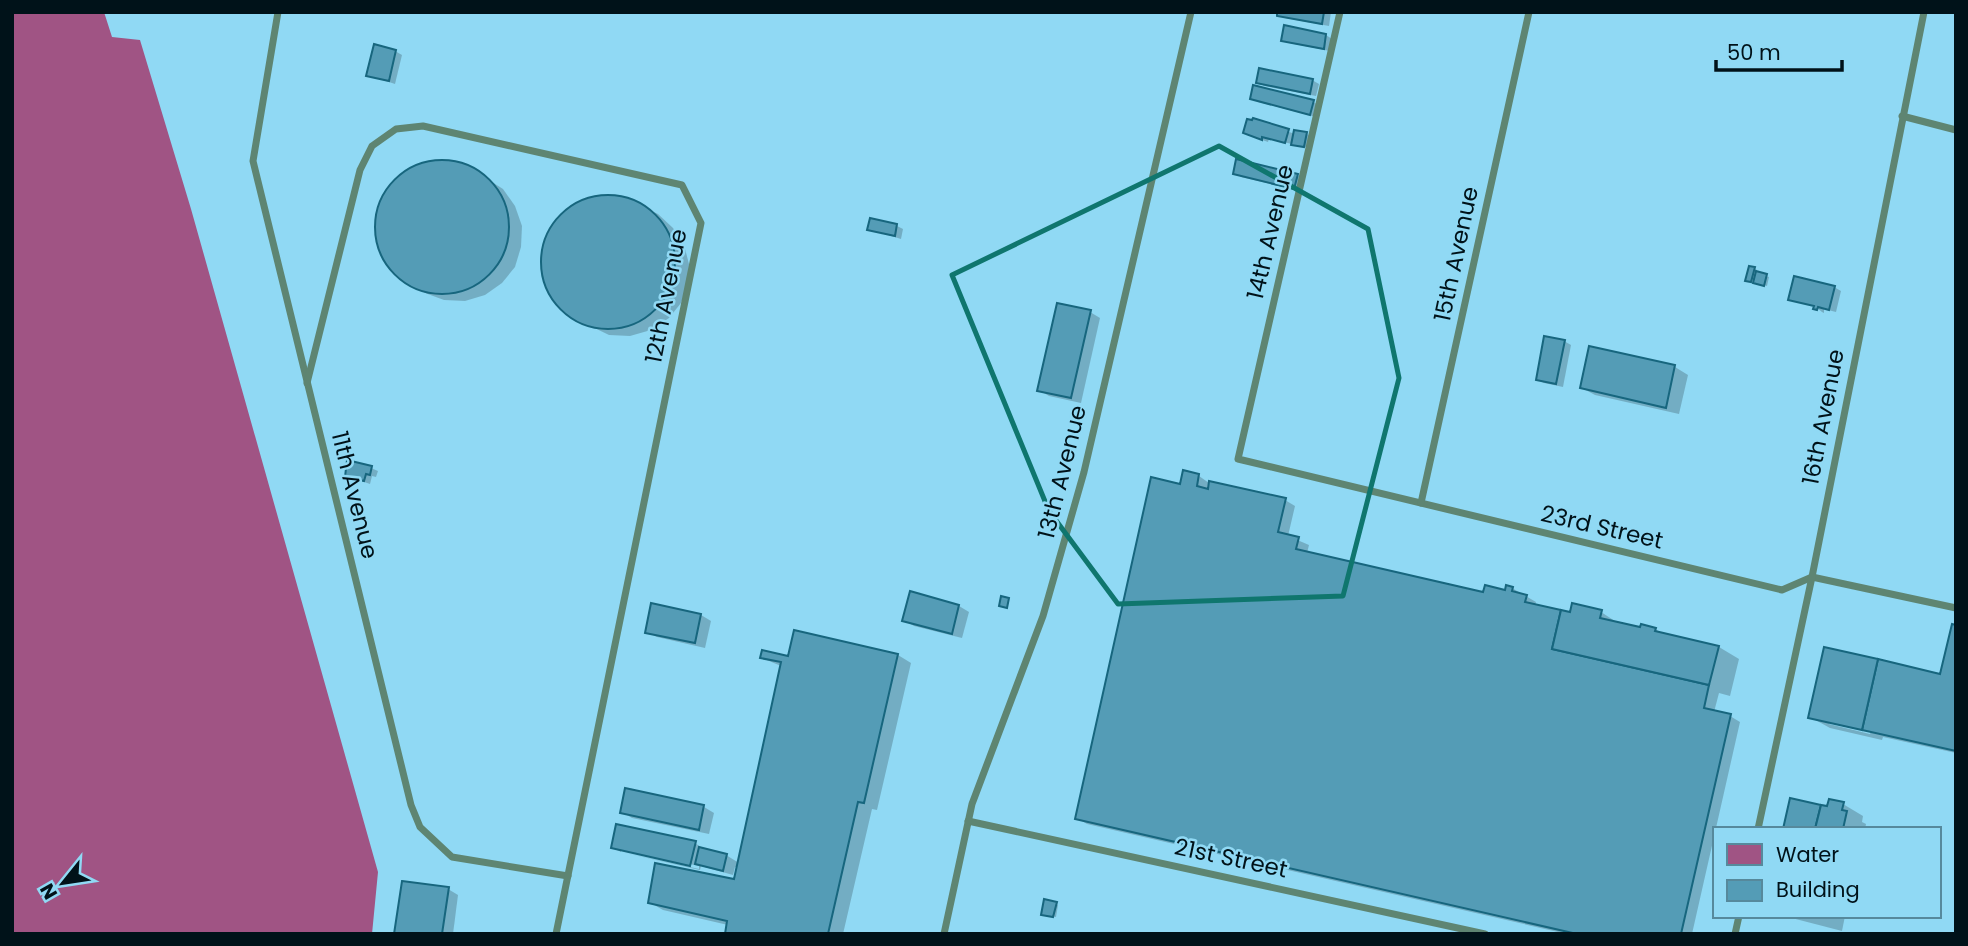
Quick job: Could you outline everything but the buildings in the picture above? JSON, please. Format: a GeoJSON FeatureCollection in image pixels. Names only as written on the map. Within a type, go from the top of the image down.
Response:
{"type":"FeatureCollection","features":[{"type":"Feature","properties":{"kind":"lane","name":"11th Avenue"},"geometry":{"type":"LineString","coordinates":[[278,12],[253,161],[411,805],[420,827],[453,857],[568,876]]}},
{"type":"Feature","properties":{"kind":"lane","name":"13th Avenue"},"geometry":{"type":"LineString","coordinates":[[944,934],[972,804],[1043,616],[1084,472],[1191,12]]}},
{"type":"Feature","properties":{"kind":"lane","name":"14th Avenue"},"geometry":{"type":"LineString","coordinates":[[1238,459],[1340,12]]}},
{"type":"Feature","properties":{"kind":"lane","name":"15th Avenue"},"geometry":{"type":"LineString","coordinates":[[1421,503],[1529,12]]}},
{"type":"Feature","properties":{"kind":"lane","name":"16th Avenue"},"geometry":{"type":"LineString","coordinates":[[1758,827],[1812,578],[1924,12]]}},
{"type":"Feature","properties":{"kind":"lane"},"geometry":{"type":"LineString","coordinates":[[1902,116],[1956,130]]}},
{"type":"Feature","properties":{"kind":"lane","name":"12th Avenue"},"geometry":{"type":"LineString","coordinates":[[307,383],[360,170],[372,146],[396,129],[423,126],[681,185],[701,223],[556,934]]}},
{"type":"Feature","properties":{"kind":"lane","name":"23rd Street"},"geometry":{"type":"LineString","coordinates":[[1238,459],[1782,590],[1812,578]]}},
{"type":"Feature","properties":{"kind":"lane"},"geometry":{"type":"LineString","coordinates":[[1812,578],[1956,608]]}},
{"type":"Feature","properties":{"kind":"lane","name":"21st Street"},"geometry":{"type":"LineString","coordinates":[[968,821],[1485,934]]}},
{"type":"Feature","properties":{"kind":"highlighted area"},"geometry":{"type":"Polygon","coordinates":[[[1219,146],[1368,229],[1399,378],[1343,596],[1118,604],[1049,511],[952,275],[1219,146]]]}},
{"type":"Feature","properties":{"kind":"water"},"geometry":{"type":"Polygon","coordinates":[[[12,12],[104,12],[112,37],[140,40],[191,209],[378,872],[372,934],[12,934],[12,12]]]}}]}
